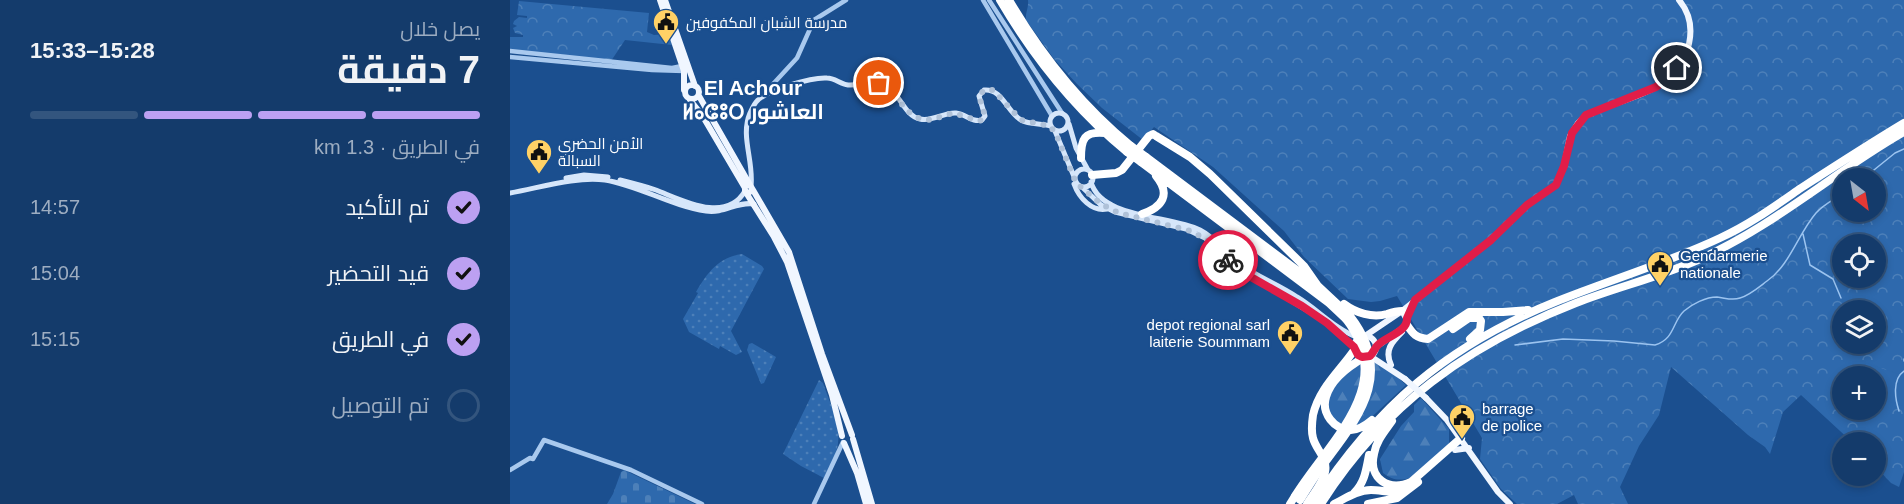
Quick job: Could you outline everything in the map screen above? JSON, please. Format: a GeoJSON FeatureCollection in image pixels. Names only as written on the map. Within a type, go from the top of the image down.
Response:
{"type":"FeatureCollection","features":[{"type":"Feature","properties":{"kind":"highway"},"geometry":{"type":"LineString","coordinates":[[1000,0],[1041,63],[1068,97],[1106,133],[1318,286],[1332,298],[1361,332],[1368,350],[1371,373],[1368,396],[1360,414],[1300,501]]}},
{"type":"Feature","properties":{"kind":"highway"},"geometry":{"type":"LineString","coordinates":[[1009,0],[1040,50],[1063,79],[1129,149]]}},
{"type":"Feature","properties":{"kind":"highway"},"geometry":{"type":"LineString","coordinates":[[1442,362],[1500,327],[1556,302],[1678,257],[1723,237],[1764,214],[1904,123]]}},
{"type":"Feature","properties":{"kind":"highway"},"geometry":{"type":"LineString","coordinates":[[1321,504],[1364,446],[1403,405],[1444,372],[1509,333],[1577,303],[1639,283],[1700,259],[1741,238],[1904,132]]}},
{"type":"Feature","properties":{"kind":"highway"},"geometry":{"type":"LineString","coordinates":[[1081,158],[1081,145],[1086,136],[1093,133],[1106,133]]}},
{"type":"Feature","properties":{"kind":"highway"},"geometry":{"type":"LineString","coordinates":[[1090,176],[1116,173],[1122,170],[1153,134],[1190,157],[1210,174],[1304,266],[1318,286]]}},
{"type":"Feature","properties":{"kind":"highway"},"geometry":{"type":"LineString","coordinates":[[1142,214],[1157,208],[1163,195],[1162,184],[1143,159]]}},
{"type":"Feature","properties":{"kind":"highway"},"geometry":{"type":"LineString","coordinates":[[1151,170],[1348,318]]}},
{"type":"Feature","properties":{"kind":"highway"},"geometry":{"type":"LineString","coordinates":[[1332,298],[1354,310],[1405,322],[1414,335],[1428,339],[1469,312],[1521,312],[1556,302]]}},
{"type":"Feature","properties":{"kind":"highway"},"geometry":{"type":"LineString","coordinates":[[1367,356],[1346,370],[1329,389],[1325,404],[1328,416],[1338,426],[1351,430],[1358,429],[1374,419],[1480,330],[1481,321],[1479,318],[1469,318],[1434,342],[1425,344],[1417,342],[1405,322]]}},
{"type":"Feature","properties":{"kind":"highway"},"geometry":{"type":"LineString","coordinates":[[1290,504],[1300,501],[1324,476],[1324,459],[1315,444],[1312,433],[1316,406],[1323,390],[1354,348]]}},
{"type":"Feature","properties":{"kind":"highway"},"geometry":{"type":"LineString","coordinates":[[1313,504],[1336,468],[1363,434],[1394,402]]}},
{"type":"Feature","properties":{"kind":"highway"},"geometry":{"type":"LineString","coordinates":[[1403,405],[1374,451],[1373,467],[1377,476],[1390,486],[1397,487],[1411,482],[1451,450],[1465,443]]}},
{"type":"Feature","properties":{"kind":"highway"},"geometry":{"type":"LineString","coordinates":[[1337,503],[1350,495],[1364,480],[1371,448],[1386,430]]}},
{"type":"Feature","properties":{"kind":"highway"},"geometry":{"type":"LineString","coordinates":[[1368,504],[1397,498],[1414,486],[1451,450]]}},
{"type":"Feature","properties":{"kind":"highway"},"geometry":{"type":"LineString","coordinates":[[1350,495],[1372,490],[1398,492],[1414,486]]}},
{"type":"Feature","properties":{"kind":"main road"},"geometry":{"type":"LineString","coordinates":[[660,0],[683,68],[685,96],[702,115],[789,252],[852,437],[872,504]]}},
{"type":"Feature","properties":{"kind":"main road"},"geometry":{"type":"LineString","coordinates":[[665,0],[695,86],[699,90],[699,96],[749,189],[754,204],[787,262],[832,395],[843,440],[867,504]]}},
{"type":"Feature","properties":{"kind":"main road"},"geometry":{"type":"LineString","coordinates":[[1391,365],[1388,355],[1389,348],[1415,300],[1491,240],[1527,205],[1556,185],[1564,166],[1572,133],[1586,115],[1656,87],[1668,78],[1686,53],[1692,35],[1688,14],[1679,0]]}},
{"type":"Feature","properties":{"kind":"main road"},"geometry":{"type":"LineString","coordinates":[[510,191],[575,176],[593,175],[644,186],[689,203],[712,208],[734,203],[749,189],[752,167],[746,130],[750,114],[758,99],[784,88],[822,78],[832,78],[847,85],[876,82],[892,90],[906,110],[920,119],[931,120],[953,113],[980,121],[985,116],[979,96],[984,90],[990,89],[996,92],[1021,120],[1052,123],[1065,130],[1069,123]]}},
{"type":"Feature","properties":{"kind":"main road"},"geometry":{"type":"LineString","coordinates":[[684,90],[688,86],[695,86]]}},
{"type":"Feature","properties":{"kind":"main road"},"geometry":{"type":"LineString","coordinates":[[690,100],[699,96]]}},
{"type":"Feature","properties":{"kind":"main road"},"geometry":{"type":"LineString","coordinates":[[1052,123],[1062,114],[1067,117],[1074,142],[1096,194],[1107,203],[1187,224],[1205,232],[1242,265],[1295,296],[1346,332],[1374,340],[1376,347],[1399,374],[1426,398],[1452,427],[1498,492],[1510,504]]}},
{"type":"Feature","properties":{"kind":"main road"},"geometry":{"type":"LineString","coordinates":[[1052,123],[1079,193],[1089,204],[1100,209],[1186,229],[1200,235],[1214,245],[1238,269],[1323,320],[1354,348],[1358,355],[1367,356],[1399,374]]}},
{"type":"Feature","properties":{"kind":"main road"},"geometry":{"type":"LineString","coordinates":[[1075,181],[1077,171],[1083,169],[1090,176]]}},
{"type":"Feature","properties":{"kind":"main road"},"geometry":{"type":"LineString","coordinates":[[1082,187],[1090,176]]}},
{"type":"Feature","properties":{"kind":"main road"},"geometry":{"type":"LineString","coordinates":[[510,191],[592,179],[639,189],[703,211],[718,212],[740,203],[754,204]]}},
{"type":"Feature","properties":{"kind":"main road"},"geometry":{"type":"LineString","coordinates":[[1075,181],[1107,209]]}},
{"type":"Feature","properties":{"kind":"main road"},"geometry":{"type":"LineString","coordinates":[[1354,348],[1362,337],[1405,322]]}},
{"type":"Feature","properties":{"kind":"main road"},"geometry":{"type":"LineString","coordinates":[[1367,356],[1405,322]]}},
{"type":"Feature","properties":{"kind":"main road"},"geometry":{"type":"LineString","coordinates":[[1451,450],[1452,427]]}},
{"type":"Feature","properties":{"kind":"main road"},"geometry":{"type":"LineString","coordinates":[[843,440],[849,444],[852,437]]}},
{"type":"Feature","properties":{"kind":"main road"},"geometry":{"type":"LineString","coordinates":[[838,452],[850,455]]}},
{"type":"Feature","properties":{"kind":"street"},"geometry":{"type":"LineString","coordinates":[[758,99],[797,58],[814,20],[846,0]]}},
{"type":"Feature","properties":{"kind":"street"},"geometry":{"type":"LineString","coordinates":[[983,0],[1052,123]]}},
{"type":"Feature","properties":{"kind":"street"},"geometry":{"type":"LineString","coordinates":[[989,0],[1062,114]]}},
{"type":"Feature","properties":{"kind":"street"},"geometry":{"type":"LineString","coordinates":[[510,51],[683,68]]}},
{"type":"Feature","properties":{"kind":"street"},"geometry":{"type":"LineString","coordinates":[[510,57],[641,69],[683,68]]}},
{"type":"Feature","properties":{"kind":"street"},"geometry":{"type":"LineString","coordinates":[[510,470],[530,458],[533,459],[544,440],[631,470],[702,504]]}},
{"type":"Feature","properties":{"kind":"street"},"geometry":{"type":"LineString","coordinates":[[814,504],[843,440]]}},
{"type":"Feature","properties":{"kind":"green space"},"geometry":{"type":"Polygon","coordinates":[[[1028,0],[1904,0],[1904,472],[1899,487],[1886,478],[1886,432],[1841,432],[1801,395],[1783,412],[1770,454],[1765,447],[1748,435],[1671,367],[1659,415],[1639,446],[1620,487],[1628,504],[1578,504],[1574,495],[1557,504],[1517,504],[1501,489],[1480,459],[1482,438],[1397,296],[1371,302],[1348,299],[1304,257],[1284,231],[1213,167],[1154,127],[1143,140],[1102,108],[1054,59],[1026,20],[1028,0]]]}},
{"type":"Feature","properties":{"kind":"green space"},"geometry":{"type":"Polygon","coordinates":[[[519,1],[649,13],[647,32],[654,35],[668,34],[672,45],[625,40],[611,61],[510,50],[510,37],[523,37],[515,33],[513,28],[517,26],[513,24],[514,21],[519,17],[527,18],[527,16],[517,15],[519,1]]]}},
{"type":"Feature","properties":{"kind":"green space"},"geometry":{"type":"Polygon","coordinates":[[[742,254],[764,269],[731,331],[742,352],[736,355],[720,346],[719,349],[689,332],[683,319],[709,272],[720,262],[742,254]]]}},
{"type":"Feature","properties":{"kind":"green space"},"geometry":{"type":"Polygon","coordinates":[[[752,343],[776,357],[764,383],[761,384],[747,350],[749,344],[752,343]]]}},
{"type":"Feature","properties":{"kind":"green space"},"geometry":{"type":"Polygon","coordinates":[[[1371,359],[1406,385],[1362,426],[1342,426],[1332,418],[1328,408],[1329,399],[1346,374],[1354,367],[1371,359]]]}},
{"type":"Feature","properties":{"kind":"green space"},"geometry":{"type":"Polygon","coordinates":[[[1886,370],[1904,376],[1902,406],[1886,401],[1886,370]]]}},
{"type":"Feature","properties":{"kind":"green space"},"geometry":{"type":"Polygon","coordinates":[[[819,380],[823,383],[831,405],[838,436],[836,452],[824,478],[783,454],[819,380]]]}},
{"type":"Feature","properties":{"kind":"green space"},"geometry":{"type":"Polygon","coordinates":[[[1421,398],[1449,429],[1449,444],[1410,478],[1399,480],[1383,473],[1380,459],[1401,426],[1414,412],[1414,405],[1421,398]]]}},
{"type":"Feature","properties":{"kind":"green space"},"geometry":{"type":"Polygon","coordinates":[[[624,470],[695,504],[607,504],[624,470]]]}},
{"type":"Feature","properties":{"kind":"waterway"},"geometry":{"type":"LineString","coordinates":[[1876,168],[1895,153],[1904,149]]}},
{"type":"Feature","properties":{"kind":"waterway"},"geometry":{"type":"LineString","coordinates":[[1515,345],[1563,339],[1655,345],[1670,335],[1680,315],[1695,303],[1713,297],[1740,298],[1767,281],[1782,267],[1816,213],[1832,200]]}},
{"type":"Feature","properties":{"kind":"waterway"},"geometry":{"type":"LineString","coordinates":[[1803,234],[1810,265],[1833,279],[1841,298]]}},
{"type":"Feature","properties":{"kind":"waterway"},"geometry":{"type":"LineString","coordinates":[[1899,411],[1896,384],[1904,371]]}},
{"type":"Feature","properties":{"kind":"way so far"},"geometry":{"type":"LineString","coordinates":[[879,83],[892,90],[910,114],[926,120],[953,113],[980,121],[985,116],[978,98],[982,91],[993,90],[1021,120],[1050,126],[1055,131],[1076,183],[1107,209],[1191,231],[1218,248],[1228,260]]}},
{"type":"Feature","properties":{"kind":"place","name":"مدرسة الشبان المكفوفين"},"geometry":{"type":"Point","coordinates":[666,45]}},
{"type":"Feature","properties":{"kind":"place","name":"الأمن الحضري السبالة"},"geometry":{"type":"Point","coordinates":[539,175]}},
{"type":"Feature","properties":{"kind":"place","name":"Gendarmerie nationale"},"geometry":{"type":"Point","coordinates":[1660,287]}},
{"type":"Feature","properties":{"kind":"place","name":"depot regional sarl laiterie Soummam"},"geometry":{"type":"Point","coordinates":[1290,356]}},
{"type":"Feature","properties":{"kind":"place","name":"barrage de police"},"geometry":{"type":"Point","coordinates":[1462,440]}},
{"type":"Feature","properties":{"kind":"district","name":"El Achour ⵍⴰⵛⵓⵔ العاشور"},"geometry":{"type":"Point","coordinates":[753,99]}},
{"type":"Feature","properties":{"kind":"route"},"geometry":{"type":"LineString","coordinates":[[1228,260],[1242,272],[1327,323],[1354,347],[1358,355],[1368,357],[1373,354],[1378,344],[1407,325],[1407,318],[1415,300],[1491,240],[1527,205],[1556,185],[1564,166],[1572,133],[1586,115],[1656,87],[1677,68]]}}]}
